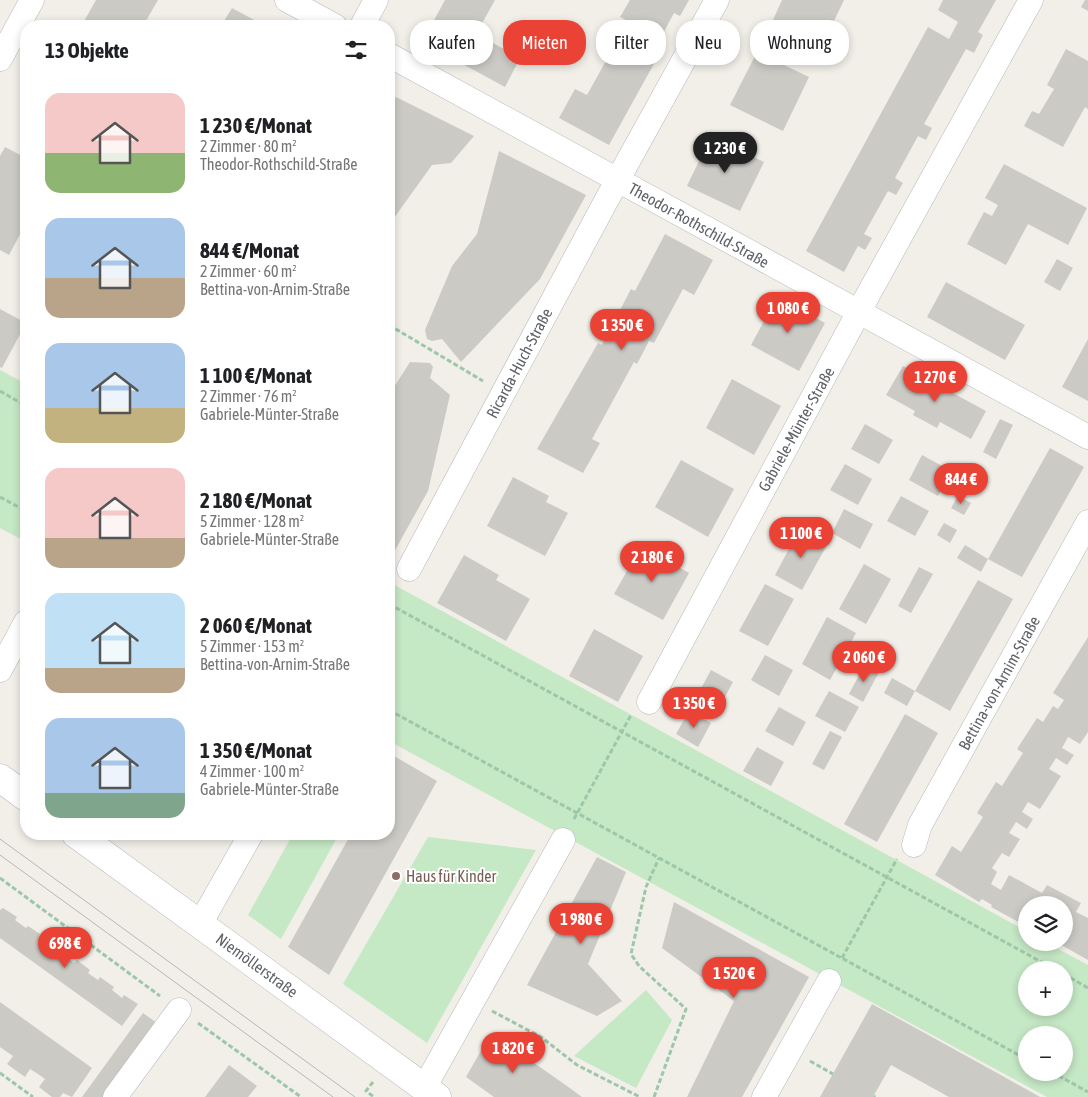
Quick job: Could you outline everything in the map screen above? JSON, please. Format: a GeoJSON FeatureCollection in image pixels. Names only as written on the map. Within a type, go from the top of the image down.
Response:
{"type":"FeatureCollection","features":[{"type":"Feature","properties":{"kind":"main road"},"geometry":{"type":"LineString","coordinates":[[0,778],[20,793]]}},
{"type":"Feature","properties":{"kind":"main road","name":"Niemöllerstraße"},"geometry":{"type":"LineString","coordinates":[[84,840],[431,1092]]}},
{"type":"Feature","properties":{"kind":"street"},"geometry":{"type":"LineString","coordinates":[[21,20],[32,0]]}},
{"type":"Feature","properties":{"kind":"street"},"geometry":{"type":"LineString","coordinates":[[287,0],[324,20]]}},
{"type":"Feature","properties":{"kind":"street"},"geometry":{"type":"LineString","coordinates":[[365,20],[376,0]]}},
{"type":"Feature","properties":{"kind":"street","name":"Ricarda-Huch-Straße"},"geometry":{"type":"LineString","coordinates":[[408,569],[717,0]]}},
{"type":"Feature","properties":{"kind":"street","name":"Gabriele-Münter-Straße"},"geometry":{"type":"LineString","coordinates":[[649,702],[859,312],[1031,0]]}},
{"type":"Feature","properties":{"kind":"street"},"geometry":{"type":"LineString","coordinates":[[0,59],[20,22]]}},
{"type":"Feature","properties":{"kind":"street","name":"Theodor-Rothschild-Straße"},"geometry":{"type":"LineString","coordinates":[[395,58],[1088,437]]}},
{"type":"Feature","properties":{"kind":"street","name":"Bettina-von-Arnim-Straße"},"geometry":{"type":"LineString","coordinates":[[914,845],[925,817],[1088,522]]}},
{"type":"Feature","properties":{"kind":"street"},"geometry":{"type":"LineString","coordinates":[[0,670],[20,633]]}},
{"type":"Feature","properties":{"kind":"street"},"geometry":{"type":"LineString","coordinates":[[200,924],[248,840]]}},
{"type":"Feature","properties":{"kind":"street"},"geometry":{"type":"LineString","coordinates":[[431,1092],[474,1001],[563,840]]}},
{"type":"Feature","properties":{"kind":"street"},"geometry":{"type":"LineString","coordinates":[[764,1097],[829,981]]}},
{"type":"Feature","properties":{"kind":"street"},"geometry":{"type":"LineString","coordinates":[[115,1097],[179,1010]]}},
{"type":"Feature","properties":{"kind":"path"},"geometry":{"type":"LineString","coordinates":[[395,329],[486,382]]}},
{"type":"Feature","properties":{"kind":"path"},"geometry":{"type":"LineString","coordinates":[[0,391],[20,403]]}},
{"type":"Feature","properties":{"kind":"path"},"geometry":{"type":"LineString","coordinates":[[0,497],[20,508]]}},
{"type":"Feature","properties":{"kind":"path"},"geometry":{"type":"LineString","coordinates":[[395,607],[1039,961]]}},
{"type":"Feature","properties":{"kind":"path"},"geometry":{"type":"LineString","coordinates":[[563,840],[634,710],[649,702]]}},
{"type":"Feature","properties":{"kind":"path"},"geometry":{"type":"LineString","coordinates":[[395,713],[1018,1055]]}},
{"type":"Feature","properties":{"kind":"path"},"geometry":{"type":"LineString","coordinates":[[829,981],[898,856],[914,845]]}},
{"type":"Feature","properties":{"kind":"path"},"geometry":{"type":"LineString","coordinates":[[654,1097],[686,1009],[639,966],[631,954],[646,887],[659,858]]}},
{"type":"Feature","properties":{"kind":"path"},"geometry":{"type":"LineString","coordinates":[[0,878],[301,1097]]}},
{"type":"Feature","properties":{"kind":"path"},"geometry":{"type":"LineString","coordinates":[[1073,979],[1088,988]]}},
{"type":"Feature","properties":{"kind":"path"},"geometry":{"type":"LineString","coordinates":[[474,1001],[541,1037],[577,1064],[640,1097]]}},
{"type":"Feature","properties":{"kind":"path"},"geometry":{"type":"LineString","coordinates":[[0,1073],[33,1097]]}},
{"type":"Feature","properties":{"kind":"path"},"geometry":{"type":"LineString","coordinates":[[1068,1081],[1088,1092]]}},
{"type":"Feature","properties":{"kind":"green space"},"geometry":{"type":"Polygon","coordinates":[[[0,370],[20,381],[20,539],[0,528],[0,370]]]}},
{"type":"Feature","properties":{"kind":"green space"},"geometry":{"type":"Polygon","coordinates":[[[395,585],[1018,927],[1018,951],[1062,951],[1088,965],[1088,1097],[1047,1097],[395,744],[395,585]]]}},
{"type":"Feature","properties":{"kind":"green space"},"geometry":{"type":"Polygon","coordinates":[[[428,837],[536,850],[427,1043],[343,984],[428,837]]]}},
{"type":"Feature","properties":{"kind":"green space"},"geometry":{"type":"Polygon","coordinates":[[[290,840],[336,840],[281,939],[248,915],[290,840]]]}},
{"type":"Feature","properties":{"kind":"green space"},"geometry":{"type":"Polygon","coordinates":[[[646,990],[672,1020],[636,1088],[574,1056],[646,990]]]}},
{"type":"Feature","properties":{"kind":"building"},"geometry":{"type":"Polygon","coordinates":[[[96,0],[158,0],[146,20],[85,20],[96,0]]]}},
{"type":"Feature","properties":{"kind":"building"},"geometry":{"type":"Polygon","coordinates":[[[445,0],[495,0],[484,20],[434,20],[445,0]]]}},
{"type":"Feature","properties":{"kind":"building"},"geometry":{"type":"Polygon","coordinates":[[[630,0],[689,0],[680,16],[674,13],[666,28],[666,20],[626,20],[620,17],[630,0]]]}},
{"type":"Feature","properties":{"kind":"building"},"geometry":{"type":"Polygon","coordinates":[[[782,0],[844,0],[834,20],[773,20],[782,0]]]}},
{"type":"Feature","properties":{"kind":"building"},"geometry":{"type":"Polygon","coordinates":[[[943,0],[996,0],[978,32],[983,35],[974,53],[966,49],[924,124],[932,128],[926,140],[918,136],[895,178],[903,183],[896,195],[888,191],[864,234],[872,238],[865,250],[858,246],[844,272],[806,251],[928,27],[949,39],[958,22],[938,10],[943,0]]]}},
{"type":"Feature","properties":{"kind":"building"},"geometry":{"type":"Polygon","coordinates":[[[1085,0],[1088,0],[1088,11],[1081,7],[1085,0]]]}},
{"type":"Feature","properties":{"kind":"building"},"geometry":{"type":"Polygon","coordinates":[[[232,8],[254,20],[225,20],[232,8]]]}},
{"type":"Feature","properties":{"kind":"building"},"geometry":{"type":"Polygon","coordinates":[[[493,43],[503,49],[503,65],[516,65],[505,87],[464,65],[493,65],[493,43]]]}},
{"type":"Feature","properties":{"kind":"building"},"geometry":{"type":"Polygon","coordinates":[[[1066,49],[1088,61],[1088,109],[1085,107],[1063,147],[1024,126],[1032,111],[1039,114],[1054,89],[1047,85],[1066,49]]]}},
{"type":"Feature","properties":{"kind":"building"},"geometry":{"type":"Polygon","coordinates":[[[604,65],[653,65],[609,145],[559,118],[575,89],[587,95],[604,65]]]}},
{"type":"Feature","properties":{"kind":"building"},"geometry":{"type":"Polygon","coordinates":[[[750,65],[784,65],[809,77],[783,131],[730,105],[750,65]]]}},
{"type":"Feature","properties":{"kind":"building"},"geometry":{"type":"Polygon","coordinates":[[[396,97],[474,136],[451,163],[432,165],[395,217],[396,97]]]}},
{"type":"Feature","properties":{"kind":"building"},"geometry":{"type":"Polygon","coordinates":[[[711,136],[764,162],[740,211],[687,186],[711,136]]]}},
{"type":"Feature","properties":{"kind":"building"},"geometry":{"type":"Polygon","coordinates":[[[5,147],[20,155],[20,234],[9,255],[0,250],[0,156],[5,147]]]}},
{"type":"Feature","properties":{"kind":"building"},"geometry":{"type":"Polygon","coordinates":[[[499,151],[586,195],[540,279],[461,362],[442,339],[432,341],[427,339],[425,330],[452,266],[477,234],[499,151]]]}},
{"type":"Feature","properties":{"kind":"building"},"geometry":{"type":"Polygon","coordinates":[[[1004,164],[1087,208],[1068,245],[1028,224],[1006,265],[967,244],[984,212],[992,216],[998,205],[985,198],[1004,164]]]}},
{"type":"Feature","properties":{"kind":"building"},"geometry":{"type":"Polygon","coordinates":[[[665,234],[713,260],[694,295],[683,289],[654,343],[649,341],[637,364],[634,362],[592,439],[600,443],[583,473],[537,449],[598,343],[602,345],[631,289],[635,291],[665,234]]]}},
{"type":"Feature","properties":{"kind":"building"},"geometry":{"type":"Polygon","coordinates":[[[1057,259],[1073,268],[1060,291],[1044,282],[1057,259]]]}},
{"type":"Feature","properties":{"kind":"building"},"geometry":{"type":"Polygon","coordinates":[[[946,282],[1025,325],[1005,360],[927,317],[946,282]]]}},
{"type":"Feature","properties":{"kind":"building"},"geometry":{"type":"Polygon","coordinates":[[[777,297],[825,323],[799,371],[751,345],[777,297]]]}},
{"type":"Feature","properties":{"kind":"building"},"geometry":{"type":"Polygon","coordinates":[[[0,309],[20,320],[20,334],[2,368],[0,367],[0,309]]]}},
{"type":"Feature","properties":{"kind":"building"},"geometry":{"type":"Polygon","coordinates":[[[1088,339],[1088,401],[1062,387],[1088,339]]]}},
{"type":"Feature","properties":{"kind":"building"},"geometry":{"type":"Polygon","coordinates":[[[410,362],[430,363],[433,367],[430,378],[450,395],[428,491],[395,550],[395,386],[410,362]]]}},
{"type":"Feature","properties":{"kind":"building"},"geometry":{"type":"Polygon","coordinates":[[[903,366],[986,411],[971,439],[940,422],[937,428],[913,415],[915,411],[886,395],[903,366]]]}},
{"type":"Feature","properties":{"kind":"building"},"geometry":{"type":"Polygon","coordinates":[[[732,379],[781,406],[754,455],[706,428],[732,379]]]}},
{"type":"Feature","properties":{"kind":"building"},"geometry":{"type":"Polygon","coordinates":[[[1000,419],[1013,425],[996,459],[983,452],[1000,419]]]}},
{"type":"Feature","properties":{"kind":"building"},"geometry":{"type":"Polygon","coordinates":[[[865,424],[893,440],[879,464],[851,449],[865,424]]]}},
{"type":"Feature","properties":{"kind":"building"},"geometry":{"type":"Polygon","coordinates":[[[1050,448],[1084,467],[1022,577],[988,559],[1050,448]]]}},
{"type":"Feature","properties":{"kind":"building"},"geometry":{"type":"Polygon","coordinates":[[[922,455],[951,471],[938,496],[909,480],[922,455]]]}},
{"type":"Feature","properties":{"kind":"building"},"geometry":{"type":"Polygon","coordinates":[[[681,460],[734,489],[708,537],[655,507],[681,460]]]}},
{"type":"Feature","properties":{"kind":"building"},"geometry":{"type":"Polygon","coordinates":[[[845,464],[872,479],[858,505],[830,490],[845,464]]]}},
{"type":"Feature","properties":{"kind":"building"},"geometry":{"type":"Polygon","coordinates":[[[513,477],[549,496],[546,502],[568,513],[545,556],[487,526],[513,477]]]}},
{"type":"Feature","properties":{"kind":"building"},"geometry":{"type":"Polygon","coordinates":[[[901,496],[929,511],[915,536],[887,521],[901,496]]]}},
{"type":"Feature","properties":{"kind":"building"},"geometry":{"type":"Polygon","coordinates":[[[958,496],[971,503],[964,515],[951,508],[958,496]]]}},
{"type":"Feature","properties":{"kind":"building"},"geometry":{"type":"Polygon","coordinates":[[[844,509],[873,524],[860,549],[832,533],[844,509]]]}},
{"type":"Feature","properties":{"kind":"building"},"geometry":{"type":"Polygon","coordinates":[[[944,523],[957,530],[950,543],[937,535],[944,523]]]}},
{"type":"Feature","properties":{"kind":"building"},"geometry":{"type":"Polygon","coordinates":[[[800,528],[828,543],[802,590],[775,575],[800,528]]]}},
{"type":"Feature","properties":{"kind":"building"},"geometry":{"type":"Polygon","coordinates":[[[965,545],[988,559],[981,572],[957,558],[965,545]]]}},
{"type":"Feature","properties":{"kind":"building"},"geometry":{"type":"Polygon","coordinates":[[[641,546],[689,573],[663,620],[614,594],[641,546]]]}},
{"type":"Feature","properties":{"kind":"building"},"geometry":{"type":"Polygon","coordinates":[[[464,555],[499,575],[496,580],[530,599],[506,641],[437,603],[464,555]]]}},
{"type":"Feature","properties":{"kind":"building"},"geometry":{"type":"Polygon","coordinates":[[[864,564],[891,579],[866,624],[839,609],[864,564]]]}},
{"type":"Feature","properties":{"kind":"building"},"geometry":{"type":"Polygon","coordinates":[[[919,567],[933,574],[911,613],[898,606],[919,567]]]}},
{"type":"Feature","properties":{"kind":"building"},"geometry":{"type":"Polygon","coordinates":[[[978,580],[1013,599],[950,711],[915,691],[978,580]]]}},
{"type":"Feature","properties":{"kind":"building"},"geometry":{"type":"Polygon","coordinates":[[[765,584],[794,599],[768,646],[739,631],[765,584]]]}},
{"type":"Feature","properties":{"kind":"building"},"geometry":{"type":"Polygon","coordinates":[[[827,617],[856,633],[830,680],[802,664],[827,617]]]}},
{"type":"Feature","properties":{"kind":"building"},"geometry":{"type":"Polygon","coordinates":[[[594,629],[643,656],[618,702],[569,676],[594,629]]]}},
{"type":"Feature","properties":{"kind":"building"},"geometry":{"type":"Polygon","coordinates":[[[1088,637],[1088,732],[1080,744],[1068,737],[1062,748],[1074,755],[1067,765],[1056,758],[1049,769],[1061,776],[1040,809],[1028,802],[1022,812],[1033,819],[1027,829],[1016,822],[1009,833],[1020,839],[1009,857],[1002,853],[992,868],[997,872],[991,884],[1001,890],[1009,875],[1042,893],[1047,885],[1068,896],[1018,896],[1018,922],[991,907],[992,905],[982,899],[979,902],[935,875],[952,846],[961,852],[983,817],[977,813],[996,782],[1002,786],[1023,753],[1017,749],[1037,718],[1043,722],[1053,706],[1058,709],[1064,700],[1053,693],[1088,637]]]}},
{"type":"Feature","properties":{"kind":"building"},"geometry":{"type":"Polygon","coordinates":[[[765,655],[793,670],[779,696],[751,680],[765,655]]]}},
{"type":"Feature","properties":{"kind":"building"},"geometry":{"type":"Polygon","coordinates":[[[865,664],[879,672],[863,702],[849,694],[865,664]]]}},
{"type":"Feature","properties":{"kind":"building"},"geometry":{"type":"Polygon","coordinates":[[[711,670],[733,682],[720,706],[698,694],[711,670]]]}},
{"type":"Feature","properties":{"kind":"building"},"geometry":{"type":"Polygon","coordinates":[[[892,678],[915,691],[907,706],[884,693],[892,678]]]}},
{"type":"Feature","properties":{"kind":"building"},"geometry":{"type":"Polygon","coordinates":[[[829,691],[859,707],[845,732],[815,716],[829,691]]]}},
{"type":"Feature","properties":{"kind":"building"},"geometry":{"type":"Polygon","coordinates":[[[779,707],[806,722],[793,746],[765,731],[779,707]]]}},
{"type":"Feature","properties":{"kind":"building"},"geometry":{"type":"Polygon","coordinates":[[[689,711],[711,723],[698,747],[676,734],[689,711]]]}},
{"type":"Feature","properties":{"kind":"building"},"geometry":{"type":"Polygon","coordinates":[[[905,714],[938,733],[877,842],[844,824],[905,714]]]}},
{"type":"Feature","properties":{"kind":"building"},"geometry":{"type":"Polygon","coordinates":[[[830,731],[842,737],[824,770],[812,764],[830,731]]]}},
{"type":"Feature","properties":{"kind":"building"},"geometry":{"type":"Polygon","coordinates":[[[757,747],[784,762],[771,786],[743,771],[757,747]]]}},
{"type":"Feature","properties":{"kind":"building"},"geometry":{"type":"Polygon","coordinates":[[[395,757],[437,781],[329,975],[288,947],[348,840],[395,840],[395,757]]]}},
{"type":"Feature","properties":{"kind":"building"},"geometry":{"type":"Polygon","coordinates":[[[597,857],[626,872],[588,964],[622,1001],[597,1016],[527,985],[597,857]]]}},
{"type":"Feature","properties":{"kind":"building"},"geometry":{"type":"Polygon","coordinates":[[[1073,899],[1081,903],[1076,912],[1088,918],[1088,960],[1072,951],[1073,899]]]}},
{"type":"Feature","properties":{"kind":"building"},"geometry":{"type":"Polygon","coordinates":[[[674,902],[809,977],[742,1097],[687,1097],[734,1001],[662,948],[674,902]]]}},
{"type":"Feature","properties":{"kind":"building"},"geometry":{"type":"Polygon","coordinates":[[[3,908],[17,917],[15,920],[26,928],[28,926],[40,934],[39,937],[49,945],[51,942],[66,953],[64,956],[74,963],[77,960],[90,970],[88,973],[98,980],[100,977],[114,987],[112,990],[122,998],[124,995],[138,1004],[122,1026],[0,938],[0,910],[3,908]]]}},
{"type":"Feature","properties":{"kind":"building"},"geometry":{"type":"Polygon","coordinates":[[[0,1002],[92,1068],[72,1097],[63,1093],[60,1097],[52,1097],[39,1087],[45,1079],[30,1069],[25,1077],[7,1064],[13,1056],[0,1047],[0,1002]]]}},
{"type":"Feature","properties":{"kind":"building"},"geometry":{"type":"Polygon","coordinates":[[[872,1004],[1040,1097],[949,1097],[891,1065],[873,1097],[820,1097],[872,1004]]]}},
{"type":"Feature","properties":{"kind":"building"},"geometry":{"type":"Polygon","coordinates":[[[143,1013],[157,1023],[103,1097],[82,1097],[143,1013]]]}},
{"type":"Feature","properties":{"kind":"building"},"geometry":{"type":"Polygon","coordinates":[[[491,1033],[582,1097],[494,1097],[466,1077],[491,1033]]]}},
{"type":"Feature","properties":{"kind":"building"},"geometry":{"type":"Polygon","coordinates":[[[229,1065],[257,1086],[248,1097],[205,1097],[229,1065]]]}},
{"type":"Feature","properties":{"kind":"tram line"},"geometry":{"type":"LineString","coordinates":[[0,839],[355,1097]]}},
{"type":"Feature","properties":{"kind":"tram line"},"geometry":{"type":"LineString","coordinates":[[0,855],[333,1097]]}},
{"type":"Feature","properties":{"kind":"place","name":"Haus für Kinder"},"geometry":{"type":"Point","coordinates":[396,876]}}]}
